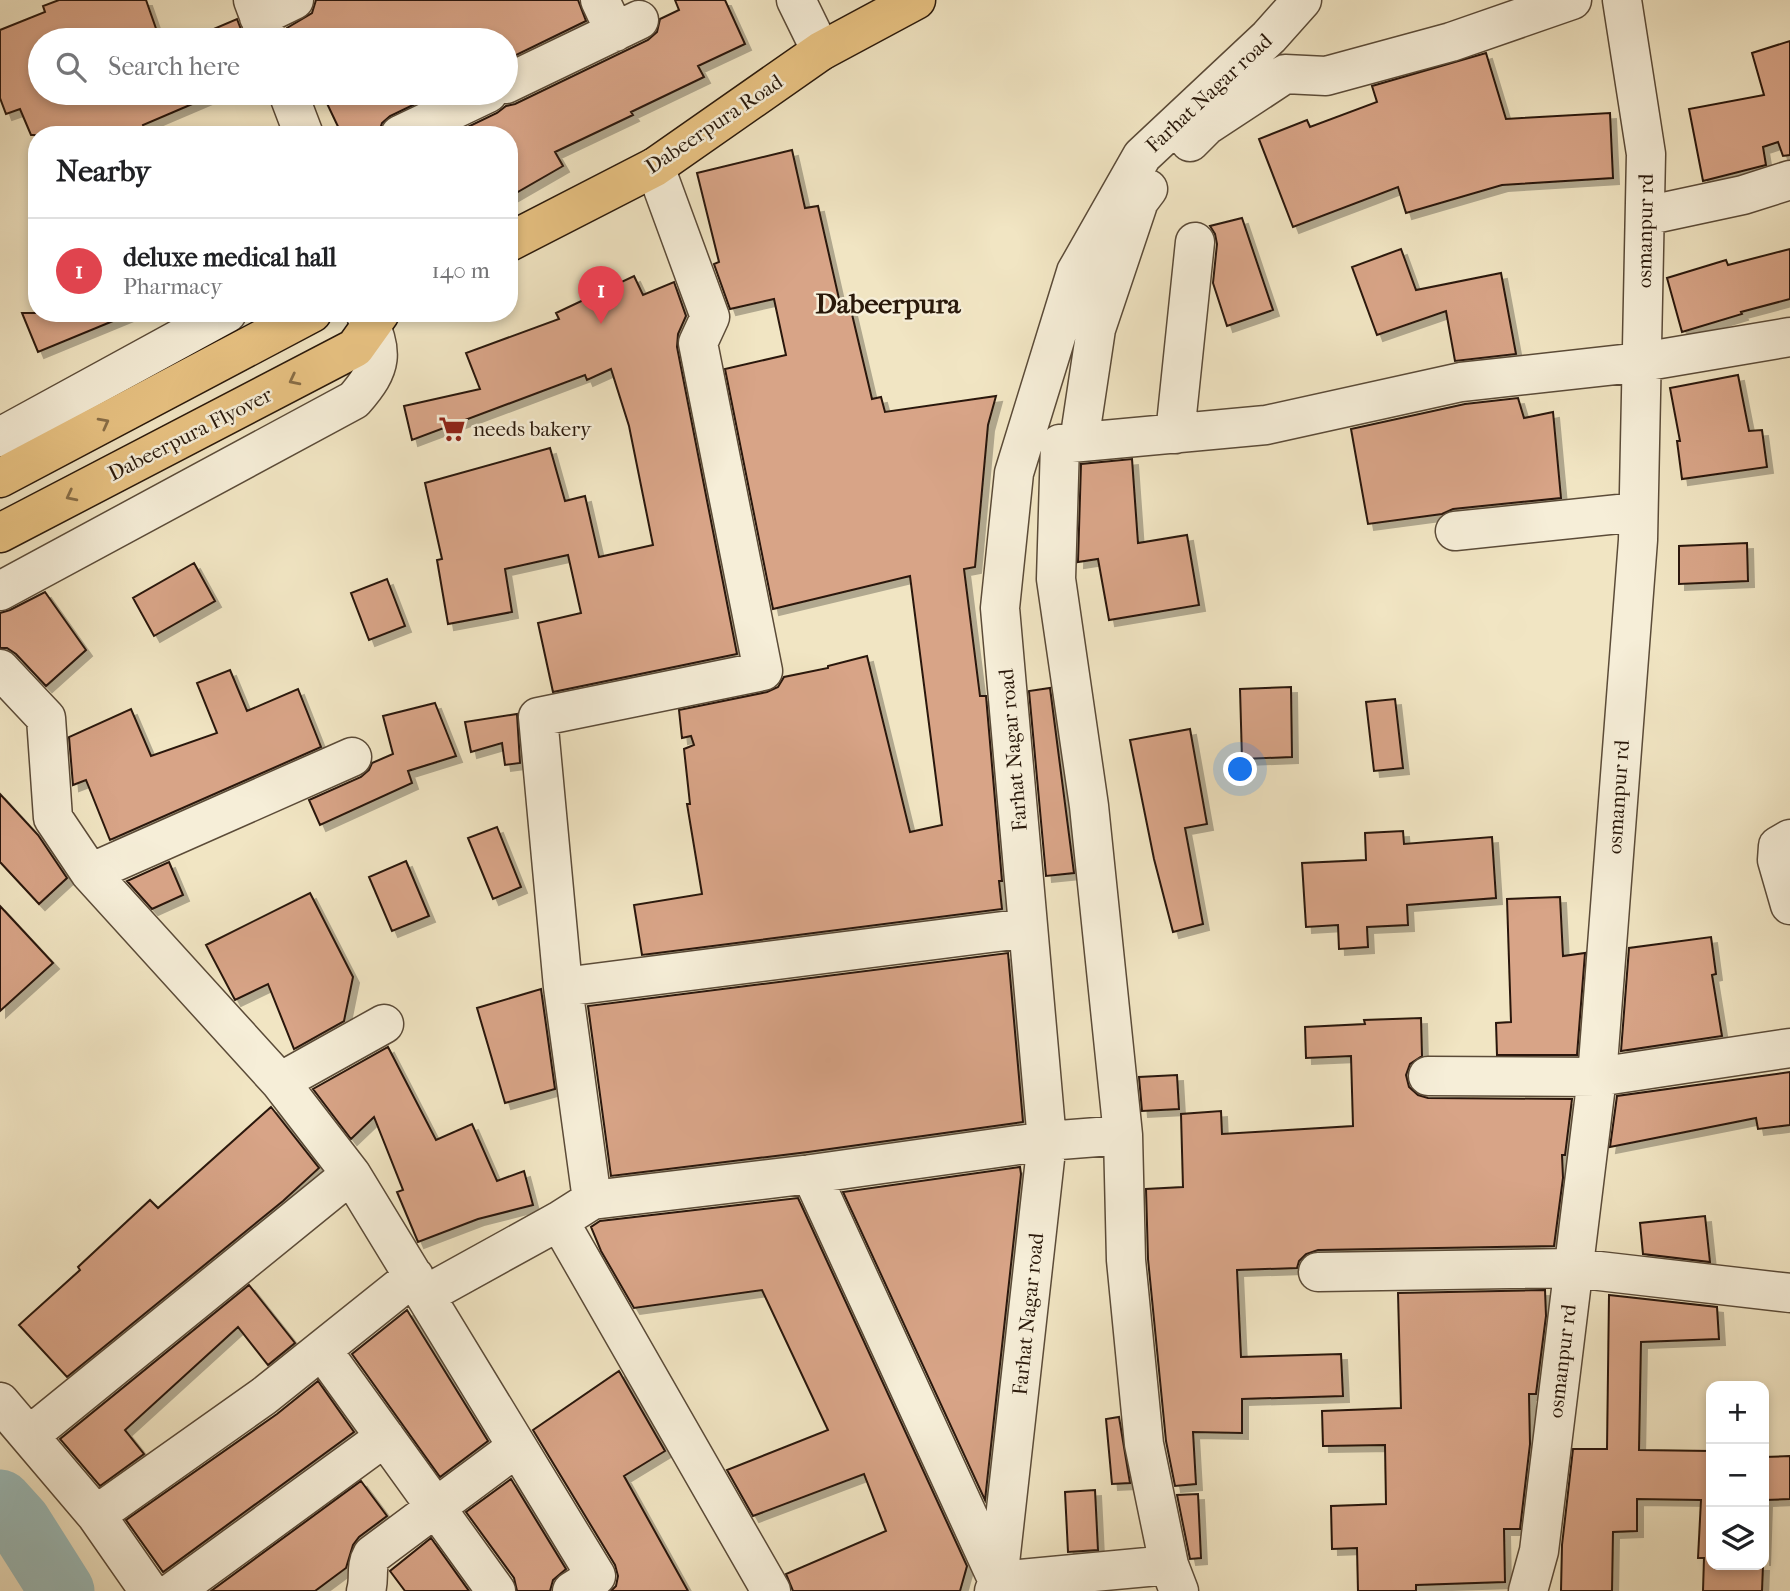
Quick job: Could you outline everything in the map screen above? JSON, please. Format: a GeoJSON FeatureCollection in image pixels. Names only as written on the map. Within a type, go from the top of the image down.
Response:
{"type":"FeatureCollection","features":[{"type":"Feature","properties":{"kind":"main road","name":"Dabeerpura Road"},"geometry":{"type":"LineString","coordinates":[[518,237],[655,167],[821,51],[916,0]]}},
{"type":"Feature","properties":{"kind":"main road"},"geometry":{"type":"LineString","coordinates":[[0,478],[295,322]]}},
{"type":"Feature","properties":{"kind":"main road","name":"Dabeerpura Flyover"},"geometry":{"type":"LineString","coordinates":[[0,533],[368,325]]}},
{"type":"Feature","properties":{"kind":"street"},"geometry":{"type":"LineString","coordinates":[[260,19],[294,0]]}},
{"type":"Feature","properties":{"kind":"street"},"geometry":{"type":"LineString","coordinates":[[796,0],[821,51]]}},
{"type":"Feature","properties":{"kind":"street","name":"Farhat Nagar road"},"geometry":{"type":"LineString","coordinates":[[996,1586],[1047,1141],[1000,608],[1014,473],[1076,272],[1142,156],[1269,37],[1302,0]]}},
{"type":"Feature","properties":{"kind":"street","name":"Farhat Nagar road"},"geometry":{"type":"LineString","coordinates":[[1079,442],[1096,329],[1139,201],[1171,160],[1206,126],[1284,74],[1326,76],[1451,42],[1572,0]]}},
{"type":"Feature","properties":{"kind":"street","name":"osmanpur rd"},"geometry":{"type":"LineString","coordinates":[[1528,1591],[1539,1551],[1597,1077],[1638,512],[1646,154],[1622,0]]}},
{"type":"Feature","properties":{"kind":"street"},"geometry":{"type":"LineString","coordinates":[[518,77],[618,17]]}},
{"type":"Feature","properties":{"kind":"street"},"geometry":{"type":"LineString","coordinates":[[293,105],[301,126]]}},
{"type":"Feature","properties":{"kind":"street"},"geometry":{"type":"LineString","coordinates":[[419,126],[463,105]]}},
{"type":"Feature","properties":{"kind":"street"},"geometry":{"type":"LineString","coordinates":[[592,1200],[563,988],[538,717],[763,671],[698,343],[710,317],[655,167]]}},
{"type":"Feature","properties":{"kind":"street"},"geometry":{"type":"LineString","coordinates":[[1645,216],[1743,195],[1790,180]]}},
{"type":"Feature","properties":{"kind":"street"},"geometry":{"type":"LineString","coordinates":[[1175,434],[1195,242]]}},
{"type":"Feature","properties":{"kind":"street"},"geometry":{"type":"LineString","coordinates":[[0,438],[211,322]]}},
{"type":"Feature","properties":{"kind":"street"},"geometry":{"type":"LineString","coordinates":[[0,591],[354,400],[372,379],[379,353],[368,325]]}},
{"type":"Feature","properties":{"kind":"street"},"geometry":{"type":"LineString","coordinates":[[811,1174],[996,1586],[1174,1578],[1144,1444],[1126,1260],[1123,1135],[1089,806],[1056,579],[1060,444],[1266,425],[1461,382],[1642,362],[1790,337]]}},
{"type":"Feature","properties":{"kind":"street"},"geometry":{"type":"LineString","coordinates":[[1455,531],[1638,512]]}},
{"type":"Feature","properties":{"kind":"street"},"geometry":{"type":"LineString","coordinates":[[0,669],[46,718],[53,818],[90,873],[280,1083],[351,1174],[596,1576],[572,1591]]}},
{"type":"Feature","properties":{"kind":"street"},"geometry":{"type":"LineString","coordinates":[[90,873],[352,757]]}},
{"type":"Feature","properties":{"kind":"street"},"geometry":{"type":"LineString","coordinates":[[1790,839],[1779,846],[1777,860],[1790,905]]}},
{"type":"Feature","properties":{"kind":"street"},"geometry":{"type":"LineString","coordinates":[[563,988],[1028,929]]}},
{"type":"Feature","properties":{"kind":"street"},"geometry":{"type":"LineString","coordinates":[[280,1083],[384,1024]]}},
{"type":"Feature","properties":{"kind":"street"},"geometry":{"type":"LineString","coordinates":[[1428,1076],[1597,1077],[1790,1048]]}},
{"type":"Feature","properties":{"kind":"street"},"geometry":{"type":"LineString","coordinates":[[96,1515],[264,1396],[322,1350],[419,1286],[559,1221],[592,1200],[811,1174],[1047,1141],[1123,1135]]}},
{"type":"Feature","properties":{"kind":"street"},"geometry":{"type":"LineString","coordinates":[[30,1435],[351,1174]]}},
{"type":"Feature","properties":{"kind":"street"},"geometry":{"type":"LineString","coordinates":[[559,1221],[771,1591]]}},
{"type":"Feature","properties":{"kind":"street"},"geometry":{"type":"LineString","coordinates":[[1318,1272],[1573,1268],[1790,1293]]}},
{"type":"Feature","properties":{"kind":"street"},"geometry":{"type":"LineString","coordinates":[[322,1350],[496,1591]]}},
{"type":"Feature","properties":{"kind":"street"},"geometry":{"type":"LineString","coordinates":[[0,1402],[96,1515],[149,1591]]}},
{"type":"Feature","properties":{"kind":"street"},"geometry":{"type":"LineString","coordinates":[[174,1591],[385,1437]]}},
{"type":"Feature","properties":{"kind":"street"},"geometry":{"type":"LineString","coordinates":[[366,1591],[368,1563],[372,1555],[517,1447]]}},
{"type":"Feature","properties":{"kind":"building"},"geometry":{"type":"Polygon","coordinates":[[[59,0],[146,0],[156,28],[28,28],[28,105],[190,105],[143,126],[28,128],[20,109],[6,114],[0,98],[0,30],[45,12],[43,6],[59,0]]]}},
{"type":"Feature","properties":{"kind":"building"},"geometry":{"type":"Polygon","coordinates":[[[316,0],[578,0],[586,21],[518,54],[518,28],[287,28],[312,13],[316,0]]]}},
{"type":"Feature","properties":{"kind":"building"},"geometry":{"type":"Polygon","coordinates":[[[675,0],[725,0],[745,44],[698,66],[704,77],[555,152],[563,166],[518,192],[518,126],[470,126],[506,106],[518,105],[518,103],[648,40],[657,32],[660,19],[679,10],[675,0]]]}},
{"type":"Feature","properties":{"kind":"building"},"geometry":{"type":"Polygon","coordinates":[[[237,19],[240,28],[216,28],[237,19]]]}},
{"type":"Feature","properties":{"kind":"building"},"geometry":{"type":"Polygon","coordinates":[[[1790,41],[1790,155],[1783,156],[1778,142],[1763,147],[1766,165],[1703,181],[1689,109],[1764,95],[1752,53],[1790,41]]]}},
{"type":"Feature","properties":{"kind":"building"},"geometry":{"type":"Polygon","coordinates":[[[1486,53],[1506,119],[1610,113],[1613,178],[1502,185],[1406,213],[1398,187],[1293,227],[1259,139],[1307,120],[1310,127],[1377,102],[1372,86],[1486,53]]]}},
{"type":"Feature","properties":{"kind":"building"},"geometry":{"type":"Polygon","coordinates":[[[328,105],[413,105],[390,116],[381,126],[338,126],[328,105]]]}},
{"type":"Feature","properties":{"kind":"building"},"geometry":{"type":"Polygon","coordinates":[[[792,150],[805,208],[818,206],[842,312],[851,310],[872,399],[881,397],[885,412],[996,396],[988,425],[975,567],[964,569],[980,696],[986,696],[1002,909],[642,955],[634,905],[702,894],[687,804],[690,804],[684,749],[694,745],[691,736],[682,738],[679,710],[767,692],[778,687],[784,677],[867,656],[910,832],[942,825],[910,576],[773,609],[725,369],[786,355],[774,299],[730,309],[714,264],[719,262],[697,173],[792,150]]]}},
{"type":"Feature","properties":{"kind":"building"},"geometry":{"type":"Polygon","coordinates":[[[1242,218],[1273,310],[1227,326],[1213,283],[1217,244],[1210,226],[1242,218]]]}},
{"type":"Feature","properties":{"kind":"building"},"geometry":{"type":"Polygon","coordinates":[[[1401,249],[1416,290],[1501,273],[1516,354],[1455,361],[1446,311],[1377,335],[1352,267],[1401,249]]]}},
{"type":"Feature","properties":{"kind":"building"},"geometry":{"type":"Polygon","coordinates":[[[1790,249],[1790,299],[1682,332],[1667,278],[1726,260],[1728,265],[1790,249]]]}},
{"type":"Feature","properties":{"kind":"building"},"geometry":{"type":"Polygon","coordinates":[[[634,276],[643,295],[674,282],[686,316],[678,334],[677,347],[737,654],[553,692],[538,623],[581,613],[568,555],[505,569],[512,612],[448,624],[437,560],[442,559],[425,483],[550,448],[565,501],[585,496],[599,557],[653,545],[629,426],[611,369],[587,380],[585,375],[412,440],[404,406],[480,389],[466,353],[559,319],[556,313],[634,276]]]}},
{"type":"Feature","properties":{"kind":"building"},"geometry":{"type":"Polygon","coordinates":[[[22,313],[28,313],[28,322],[111,322],[38,352],[22,313]]]}},
{"type":"Feature","properties":{"kind":"building"},"geometry":{"type":"Polygon","coordinates":[[[1738,375],[1749,431],[1762,430],[1767,467],[1682,479],[1677,441],[1680,441],[1670,388],[1738,375]]]}},
{"type":"Feature","properties":{"kind":"building"},"geometry":{"type":"Polygon","coordinates":[[[1518,398],[1524,418],[1553,412],[1561,498],[1453,509],[1442,514],[1368,524],[1351,429],[1465,404],[1518,398]]]}},
{"type":"Feature","properties":{"kind":"building"},"geometry":{"type":"Polygon","coordinates":[[[1132,459],[1138,543],[1187,535],[1199,605],[1109,620],[1098,559],[1078,562],[1081,464],[1132,459]]]}},
{"type":"Feature","properties":{"kind":"building"},"geometry":{"type":"Polygon","coordinates":[[[1747,543],[1748,581],[1679,584],[1679,546],[1747,543]]]}},
{"type":"Feature","properties":{"kind":"building"},"geometry":{"type":"Polygon","coordinates":[[[194,563],[215,601],[154,636],[133,598],[194,563]]]}},
{"type":"Feature","properties":{"kind":"building"},"geometry":{"type":"Polygon","coordinates":[[[387,579],[405,626],[369,640],[351,593],[387,579]]]}},
{"type":"Feature","properties":{"kind":"building"},"geometry":{"type":"Polygon","coordinates":[[[45,592],[86,650],[46,686],[16,654],[7,648],[0,648],[0,613],[45,592]]]}},
{"type":"Feature","properties":{"kind":"building"},"geometry":{"type":"Polygon","coordinates":[[[230,670],[247,711],[298,689],[321,747],[110,840],[86,780],[73,785],[69,737],[131,709],[151,756],[217,733],[197,683],[230,670]]]}},
{"type":"Feature","properties":{"kind":"building"},"geometry":{"type":"Polygon","coordinates":[[[1291,687],[1292,757],[1242,759],[1240,689],[1291,687]]]}},
{"type":"Feature","properties":{"kind":"building"},"geometry":{"type":"Polygon","coordinates":[[[1050,688],[1074,873],[1046,876],[1029,691],[1050,688]]]}},
{"type":"Feature","properties":{"kind":"building"},"geometry":{"type":"Polygon","coordinates":[[[1395,699],[1403,768],[1374,771],[1366,702],[1395,699]]]}},
{"type":"Feature","properties":{"kind":"building"},"geometry":{"type":"Polygon","coordinates":[[[435,703],[456,756],[408,771],[412,783],[320,825],[309,800],[361,777],[372,763],[393,754],[383,716],[435,703]]]}},
{"type":"Feature","properties":{"kind":"building"},"geometry":{"type":"Polygon","coordinates":[[[517,714],[520,763],[505,765],[502,743],[471,752],[465,722],[517,714]]]}},
{"type":"Feature","properties":{"kind":"building"},"geometry":{"type":"Polygon","coordinates":[[[1190,729],[1207,824],[1185,828],[1203,924],[1173,932],[1154,859],[1130,740],[1190,729]]]}},
{"type":"Feature","properties":{"kind":"building"},"geometry":{"type":"Polygon","coordinates":[[[0,794],[38,835],[67,878],[39,904],[0,862],[0,794]]]}},
{"type":"Feature","properties":{"kind":"building"},"geometry":{"type":"Polygon","coordinates":[[[497,827],[521,887],[493,899],[468,838],[497,827]]]}},
{"type":"Feature","properties":{"kind":"building"},"geometry":{"type":"Polygon","coordinates":[[[1403,831],[1404,844],[1492,837],[1496,898],[1407,905],[1408,925],[1367,927],[1368,947],[1339,949],[1338,925],[1306,927],[1302,863],[1366,860],[1365,833],[1403,831]]]}},
{"type":"Feature","properties":{"kind":"building"},"geometry":{"type":"Polygon","coordinates":[[[406,861],[429,916],[392,931],[369,877],[406,861]]]}},
{"type":"Feature","properties":{"kind":"building"},"geometry":{"type":"Polygon","coordinates":[[[169,862],[183,895],[152,909],[127,881],[169,862]]]}},
{"type":"Feature","properties":{"kind":"building"},"geometry":{"type":"Polygon","coordinates":[[[310,893],[353,977],[344,1021],[294,1049],[268,984],[235,1000],[206,945],[310,893]]]}},
{"type":"Feature","properties":{"kind":"building"},"geometry":{"type":"Polygon","coordinates":[[[1560,897],[1563,956],[1585,953],[1577,1055],[1497,1055],[1496,1023],[1511,1022],[1507,899],[1560,897]]]}},
{"type":"Feature","properties":{"kind":"building"},"geometry":{"type":"Polygon","coordinates":[[[0,906],[53,963],[0,1011],[0,906]]]}},
{"type":"Feature","properties":{"kind":"building"},"geometry":{"type":"Polygon","coordinates":[[[1711,937],[1716,974],[1712,975],[1722,1036],[1621,1051],[1629,948],[1711,937]]]}},
{"type":"Feature","properties":{"kind":"building"},"geometry":{"type":"Polygon","coordinates":[[[1008,953],[1023,1122],[611,1176],[588,1006],[1008,953]]]}},
{"type":"Feature","properties":{"kind":"building"},"geometry":{"type":"Polygon","coordinates":[[[541,989],[555,1089],[505,1103],[477,1008],[541,989]]]}},
{"type":"Feature","properties":{"kind":"building"},"geometry":{"type":"Polygon","coordinates":[[[1421,1018],[1422,1056],[1410,1064],[1406,1075],[1409,1087],[1418,1095],[1428,1098],[1572,1099],[1565,1155],[1562,1155],[1563,1178],[1554,1246],[1318,1250],[1306,1254],[1299,1261],[1297,1268],[1237,1270],[1241,1357],[1341,1354],[1343,1396],[1242,1399],[1242,1433],[1193,1432],[1196,1484],[1175,1486],[1166,1441],[1148,1259],[1146,1189],[1183,1187],[1181,1114],[1221,1111],[1222,1134],[1353,1126],[1351,1056],[1306,1058],[1305,1027],[1365,1024],[1364,1020],[1421,1018]]]}},
{"type":"Feature","properties":{"kind":"building"},"geometry":{"type":"Polygon","coordinates":[[[388,1047],[436,1140],[472,1124],[497,1181],[524,1171],[533,1205],[478,1219],[418,1242],[397,1192],[403,1190],[374,1117],[351,1139],[313,1089],[388,1047]]]}},
{"type":"Feature","properties":{"kind":"building"},"geometry":{"type":"Polygon","coordinates":[[[1790,1072],[1790,1125],[1758,1129],[1756,1118],[1610,1147],[1617,1096],[1790,1072]]]}},
{"type":"Feature","properties":{"kind":"building"},"geometry":{"type":"Polygon","coordinates":[[[1177,1075],[1179,1109],[1142,1111],[1139,1077],[1177,1075]]]}},
{"type":"Feature","properties":{"kind":"building"},"geometry":{"type":"Polygon","coordinates":[[[271,1107],[319,1168],[283,1201],[67,1377],[19,1325],[80,1270],[78,1267],[150,1200],[158,1208],[271,1107]]]}},
{"type":"Feature","properties":{"kind":"building"},"geometry":{"type":"Polygon","coordinates":[[[1020,1167],[1021,1174],[985,1500],[843,1192],[1020,1167]]]}},
{"type":"Feature","properties":{"kind":"building"},"geometry":{"type":"Polygon","coordinates":[[[798,1198],[967,1566],[960,1591],[793,1591],[786,1574],[886,1531],[864,1474],[753,1516],[727,1470],[828,1430],[762,1290],[634,1308],[601,1251],[591,1227],[600,1221],[798,1198]]]}},
{"type":"Feature","properties":{"kind":"building"},"geometry":{"type":"Polygon","coordinates":[[[1705,1216],[1710,1262],[1643,1254],[1640,1223],[1705,1216]]]}},
{"type":"Feature","properties":{"kind":"building"},"geometry":{"type":"Polygon","coordinates":[[[249,1285],[295,1343],[268,1365],[238,1327],[125,1430],[144,1454],[100,1486],[60,1439],[249,1285]]]}},
{"type":"Feature","properties":{"kind":"building"},"geometry":{"type":"Polygon","coordinates":[[[1545,1290],[1546,1316],[1536,1394],[1529,1394],[1530,1444],[1520,1529],[1504,1529],[1505,1582],[1416,1585],[1416,1591],[1358,1591],[1357,1548],[1332,1549],[1331,1506],[1386,1504],[1385,1445],[1323,1446],[1322,1411],[1401,1408],[1398,1293],[1545,1290]]]}},
{"type":"Feature","properties":{"kind":"building"},"geometry":{"type":"Polygon","coordinates":[[[1609,1295],[1717,1307],[1719,1339],[1641,1342],[1639,1450],[1706,1451],[1706,1570],[1763,1570],[1762,1591],[1703,1591],[1704,1558],[1698,1558],[1701,1500],[1637,1499],[1637,1531],[1613,1532],[1612,1591],[1561,1591],[1562,1545],[1573,1449],[1607,1449],[1609,1295]]]}},
{"type":"Feature","properties":{"kind":"building"},"geometry":{"type":"Polygon","coordinates":[[[407,1310],[488,1441],[440,1477],[352,1354],[407,1310]]]}},
{"type":"Feature","properties":{"kind":"building"},"geometry":{"type":"Polygon","coordinates":[[[619,1371],[665,1451],[624,1476],[688,1591],[611,1591],[616,1586],[618,1576],[615,1565],[533,1430],[619,1371]]]}},
{"type":"Feature","properties":{"kind":"building"},"geometry":{"type":"Polygon","coordinates":[[[318,1381],[354,1432],[163,1572],[126,1520],[277,1414],[318,1381]]]}},
{"type":"Feature","properties":{"kind":"building"},"geometry":{"type":"Polygon","coordinates":[[[1119,1417],[1130,1483],[1112,1484],[1106,1419],[1119,1417]]]}},
{"type":"Feature","properties":{"kind":"building"},"geometry":{"type":"Polygon","coordinates":[[[1790,1456],[1790,1499],[1769,1500],[1769,1457],[1790,1456]]]}},
{"type":"Feature","properties":{"kind":"building"},"geometry":{"type":"Polygon","coordinates":[[[511,1479],[566,1569],[553,1580],[550,1591],[517,1591],[514,1578],[466,1512],[511,1479]]]}},
{"type":"Feature","properties":{"kind":"building"},"geometry":{"type":"Polygon","coordinates":[[[361,1481],[387,1516],[359,1537],[353,1545],[346,1568],[315,1591],[211,1591],[361,1481]]]}},
{"type":"Feature","properties":{"kind":"building"},"geometry":{"type":"Polygon","coordinates":[[[1095,1490],[1098,1550],[1068,1552],[1065,1492],[1095,1490]]]}},
{"type":"Feature","properties":{"kind":"building"},"geometry":{"type":"Polygon","coordinates":[[[1198,1494],[1201,1558],[1190,1559],[1177,1495],[1198,1494]]]}},
{"type":"Feature","properties":{"kind":"building"},"geometry":{"type":"Polygon","coordinates":[[[431,1538],[469,1591],[405,1591],[390,1571],[431,1538]]]}},
{"type":"Feature","properties":{"kind":"waterway"},"geometry":{"type":"LineString","coordinates":[[0,1502],[19,1523],[62,1591]]}},
{"type":"Feature","properties":{"kind":"place","name":"deluxe medical hall"},"geometry":{"type":"Point","coordinates":[601,324]}},
{"type":"Feature","properties":{"kind":"place","name":"needs bakery"},"geometry":{"type":"Point","coordinates":[452,429]}},
{"type":"Feature","properties":{"kind":"district","name":"Dabeerpura"},"geometry":{"type":"Point","coordinates":[888,303]}}]}
